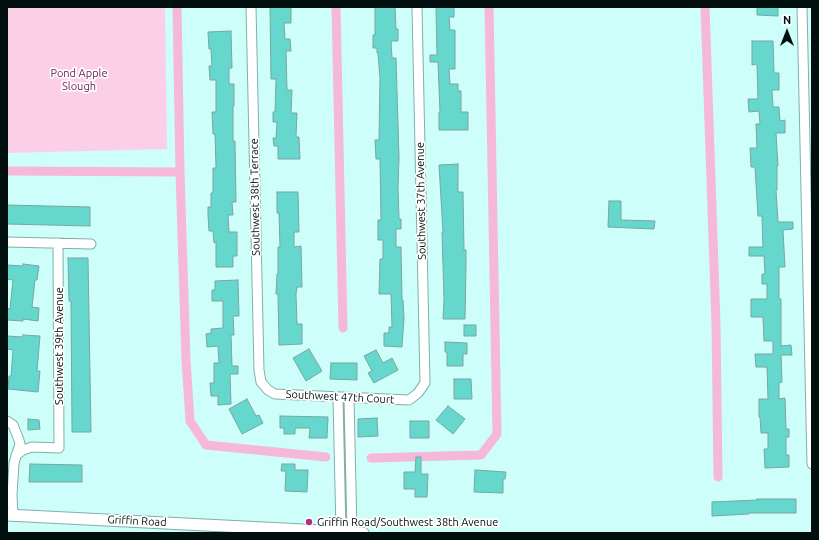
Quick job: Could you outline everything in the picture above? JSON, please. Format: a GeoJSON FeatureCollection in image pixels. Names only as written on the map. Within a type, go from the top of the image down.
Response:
{"type":"FeatureCollection","features":[{"type":"Feature","properties":{"kind":"main road","name":"Griffin Road"},"geometry":{"type":"LineString","coordinates":[[10,515],[350,533]]}},
{"type":"Feature","properties":{"kind":"street","name":"Southwest 38th Terrace"},"geometry":{"type":"LineString","coordinates":[[251,7],[259,370],[261,382],[264,386]]}},
{"type":"Feature","properties":{"kind":"street","name":"Southwest 37th Avenue"},"geometry":{"type":"LineString","coordinates":[[417,7],[425,383],[418,393]]}},
{"type":"Feature","properties":{"kind":"street"},"geometry":{"type":"LineString","coordinates":[[802,7],[812,464]]}},
{"type":"Feature","properties":{"kind":"street"},"geometry":{"type":"LineString","coordinates":[[7,242],[91,244]]}},
{"type":"Feature","properties":{"kind":"street","name":"Southwest 39th Avenue"},"geometry":{"type":"LineString","coordinates":[[32,447],[59,448],[58,243]]}},
{"type":"Feature","properties":{"kind":"street","name":"Southwest 47th Court"},"geometry":{"type":"LineString","coordinates":[[264,386],[275,394],[338,398],[409,400],[418,393]]}},
{"type":"Feature","properties":{"kind":"street"},"geometry":{"type":"LineString","coordinates":[[338,398],[350,533]]}},
{"type":"Feature","properties":{"kind":"street"},"geometry":{"type":"LineString","coordinates":[[349,398],[350,533]]}},
{"type":"Feature","properties":{"kind":"street"},"geometry":{"type":"LineString","coordinates":[[7,421],[11,422],[11,429],[19,440],[32,447]]}},
{"type":"Feature","properties":{"kind":"street"},"geometry":{"type":"LineString","coordinates":[[10,515],[14,463],[20,444],[19,440]]}},
{"type":"Feature","properties":{"kind":"street"},"geometry":{"type":"LineString","coordinates":[[16,455],[23,450],[32,447]]}},
{"type":"Feature","properties":{"kind":"green space","name":"Pond Apple Slough"},"geometry":{"type":"Polygon","coordinates":[[[7,7],[165,7],[167,149],[7,153],[7,7]]]}},
{"type":"Feature","properties":{"kind":"building"},"geometry":{"type":"Polygon","coordinates":[[[270,7],[291,7],[291,23],[284,23],[285,39],[290,39],[291,51],[286,51],[287,90],[292,90],[291,113],[297,113],[296,137],[299,137],[300,159],[278,159],[278,146],[274,146],[273,138],[276,138],[277,122],[273,122],[273,112],[275,112],[276,79],[271,79],[270,7]]]}},
{"type":"Feature","properties":{"kind":"building"},"geometry":{"type":"Polygon","coordinates":[[[375,7],[395,7],[396,29],[398,29],[398,41],[391,41],[392,58],[396,58],[399,158],[398,187],[399,219],[401,219],[401,229],[396,229],[396,247],[401,247],[402,300],[404,318],[402,347],[384,346],[384,333],[389,333],[389,327],[392,327],[391,294],[379,294],[380,259],[383,259],[383,240],[378,240],[378,220],[381,220],[380,159],[376,159],[375,140],[379,140],[380,78],[377,48],[373,48],[373,35],[375,35],[375,7]]]}},
{"type":"Feature","properties":{"kind":"building"},"geometry":{"type":"Polygon","coordinates":[[[436,7],[454,7],[454,17],[449,17],[450,30],[455,30],[455,69],[449,69],[450,84],[458,84],[458,91],[461,91],[461,112],[468,112],[468,130],[439,130],[440,112],[438,62],[430,62],[430,55],[437,55],[436,7]]]}},
{"type":"Feature","properties":{"kind":"building"},"geometry":{"type":"Polygon","coordinates":[[[757,7],[778,7],[778,16],[757,15],[757,7]]]}},
{"type":"Feature","properties":{"kind":"building"},"geometry":{"type":"Polygon","coordinates":[[[231,31],[232,68],[229,68],[229,84],[234,84],[233,141],[235,141],[236,202],[232,202],[233,215],[228,215],[229,232],[237,232],[237,256],[233,256],[233,267],[216,267],[216,242],[214,243],[213,231],[209,231],[208,207],[211,207],[211,193],[213,193],[213,168],[216,168],[215,134],[213,134],[212,112],[216,112],[216,80],[210,80],[209,66],[212,66],[208,32],[231,31]]]}},
{"type":"Feature","properties":{"kind":"building"},"geometry":{"type":"Polygon","coordinates":[[[752,41],[773,41],[774,73],[779,73],[779,90],[772,90],[773,107],[779,107],[780,121],[785,120],[785,133],[776,133],[778,166],[776,190],[778,222],[793,222],[793,229],[783,230],[785,267],[779,267],[781,346],[791,345],[792,355],[781,355],[782,382],[779,383],[779,399],[785,398],[786,429],[789,429],[789,437],[786,437],[786,455],[789,455],[789,467],[765,468],[764,449],[768,449],[768,433],[761,433],[759,417],[759,399],[768,399],[767,367],[756,367],[755,354],[773,354],[773,341],[764,341],[763,317],[751,317],[751,299],[767,299],[767,284],[762,284],[762,274],[765,274],[764,256],[749,256],[749,247],[763,247],[762,216],[758,216],[755,167],[751,167],[750,148],[757,148],[756,124],[760,124],[759,111],[749,112],[748,99],[758,99],[757,64],[752,65],[752,41]]]}},
{"type":"Feature","properties":{"kind":"building"},"geometry":{"type":"Polygon","coordinates":[[[458,164],[458,192],[463,192],[464,250],[466,250],[465,319],[443,319],[443,232],[439,165],[458,164]]]}},
{"type":"Feature","properties":{"kind":"building"},"geometry":{"type":"Polygon","coordinates":[[[277,192],[298,192],[299,232],[294,232],[294,247],[301,246],[302,287],[297,287],[296,294],[297,324],[302,324],[302,344],[279,345],[278,294],[276,294],[278,247],[280,247],[277,192]]]}},
{"type":"Feature","properties":{"kind":"building"},"geometry":{"type":"Polygon","coordinates":[[[609,201],[621,201],[621,220],[655,221],[654,229],[608,227],[609,201]]]}},
{"type":"Feature","properties":{"kind":"building"},"geometry":{"type":"Polygon","coordinates":[[[7,205],[90,207],[90,226],[7,224],[7,205]]]}},
{"type":"Feature","properties":{"kind":"building"},"geometry":{"type":"Polygon","coordinates":[[[68,258],[88,258],[91,432],[72,432],[71,301],[69,301],[68,258]]]}},
{"type":"Feature","properties":{"kind":"building"},"geometry":{"type":"Polygon","coordinates":[[[23,264],[39,266],[37,280],[35,280],[32,307],[39,308],[38,321],[23,319],[23,321],[7,320],[7,308],[10,309],[13,280],[7,279],[7,265],[23,266],[23,264]]]}},
{"type":"Feature","properties":{"kind":"building"},"geometry":{"type":"Polygon","coordinates":[[[238,280],[239,316],[233,316],[234,335],[231,335],[232,366],[238,366],[238,374],[230,374],[231,404],[218,405],[218,396],[211,396],[210,383],[214,383],[214,363],[219,363],[218,346],[207,347],[206,334],[211,333],[211,329],[223,328],[223,301],[212,301],[212,290],[215,290],[215,281],[238,280]]]}},
{"type":"Feature","properties":{"kind":"building"},"geometry":{"type":"Polygon","coordinates":[[[464,325],[476,325],[476,336],[464,336],[464,325]]]}},
{"type":"Feature","properties":{"kind":"building"},"geometry":{"type":"Polygon","coordinates":[[[23,335],[40,336],[37,371],[40,371],[38,392],[8,389],[9,376],[11,376],[13,350],[7,349],[7,336],[23,337],[23,335]]]}},
{"type":"Feature","properties":{"kind":"building"},"geometry":{"type":"Polygon","coordinates":[[[445,342],[467,343],[467,354],[463,354],[463,366],[447,366],[445,342]]]}},
{"type":"Feature","properties":{"kind":"building"},"geometry":{"type":"Polygon","coordinates":[[[309,349],[322,371],[306,381],[293,358],[309,349]]]}},
{"type":"Feature","properties":{"kind":"building"},"geometry":{"type":"Polygon","coordinates":[[[376,350],[383,363],[392,358],[398,370],[374,383],[368,373],[372,371],[364,356],[376,350]]]}},
{"type":"Feature","properties":{"kind":"building"},"geometry":{"type":"Polygon","coordinates":[[[331,363],[357,363],[357,380],[330,379],[331,363]]]}},
{"type":"Feature","properties":{"kind":"building"},"geometry":{"type":"Polygon","coordinates":[[[454,379],[471,379],[472,399],[454,399],[454,379]]]}},
{"type":"Feature","properties":{"kind":"building"},"geometry":{"type":"Polygon","coordinates":[[[247,399],[256,416],[259,415],[263,423],[242,434],[229,409],[247,399]]]}},
{"type":"Feature","properties":{"kind":"building"},"geometry":{"type":"Polygon","coordinates":[[[448,406],[465,419],[453,434],[436,420],[448,406]]]}},
{"type":"Feature","properties":{"kind":"building"},"geometry":{"type":"Polygon","coordinates":[[[280,416],[328,417],[327,438],[309,438],[310,428],[295,428],[295,434],[284,434],[284,428],[280,428],[280,416]]]}},
{"type":"Feature","properties":{"kind":"building"},"geometry":{"type":"Polygon","coordinates":[[[377,418],[378,436],[358,437],[358,419],[377,418]]]}},
{"type":"Feature","properties":{"kind":"building"},"geometry":{"type":"Polygon","coordinates":[[[28,419],[39,420],[40,429],[28,430],[28,419]]]}},
{"type":"Feature","properties":{"kind":"building"},"geometry":{"type":"Polygon","coordinates":[[[410,421],[429,421],[429,438],[410,438],[410,421]]]}},
{"type":"Feature","properties":{"kind":"building"},"geometry":{"type":"Polygon","coordinates":[[[416,457],[421,457],[421,474],[428,474],[427,497],[415,497],[415,489],[404,489],[404,472],[415,472],[416,457]]]}},
{"type":"Feature","properties":{"kind":"building"},"geometry":{"type":"Polygon","coordinates":[[[30,464],[82,465],[82,482],[29,482],[30,464]]]}},
{"type":"Feature","properties":{"kind":"building"},"geometry":{"type":"Polygon","coordinates":[[[282,464],[295,464],[295,470],[308,470],[307,492],[285,491],[286,471],[281,471],[282,464]]]}},
{"type":"Feature","properties":{"kind":"building"},"geometry":{"type":"Polygon","coordinates":[[[475,470],[506,472],[505,479],[503,479],[503,493],[474,492],[475,470]]]}},
{"type":"Feature","properties":{"kind":"building"},"geometry":{"type":"Polygon","coordinates":[[[757,499],[796,499],[796,513],[749,513],[712,516],[712,502],[757,499]]]}},
{"type":"Feature","properties":{"kind":"waterway"},"geometry":{"type":"LineString","coordinates":[[177,7],[180,172],[186,360],[190,421],[206,445],[326,457]]}},
{"type":"Feature","properties":{"kind":"waterway"},"geometry":{"type":"LineString","coordinates":[[336,7],[343,328]]}},
{"type":"Feature","properties":{"kind":"waterway"},"geometry":{"type":"LineString","coordinates":[[371,458],[481,455],[497,434],[489,7]]}},
{"type":"Feature","properties":{"kind":"waterway"},"geometry":{"type":"LineString","coordinates":[[705,7],[716,324],[718,477]]}},
{"type":"Feature","properties":{"kind":"waterway"},"geometry":{"type":"LineString","coordinates":[[7,171],[180,172]]}},
{"type":"Feature","properties":{"kind":"place","name":"Griffin Road/Southwest 38th Avenue"},"geometry":{"type":"Point","coordinates":[309,522]}}]}
